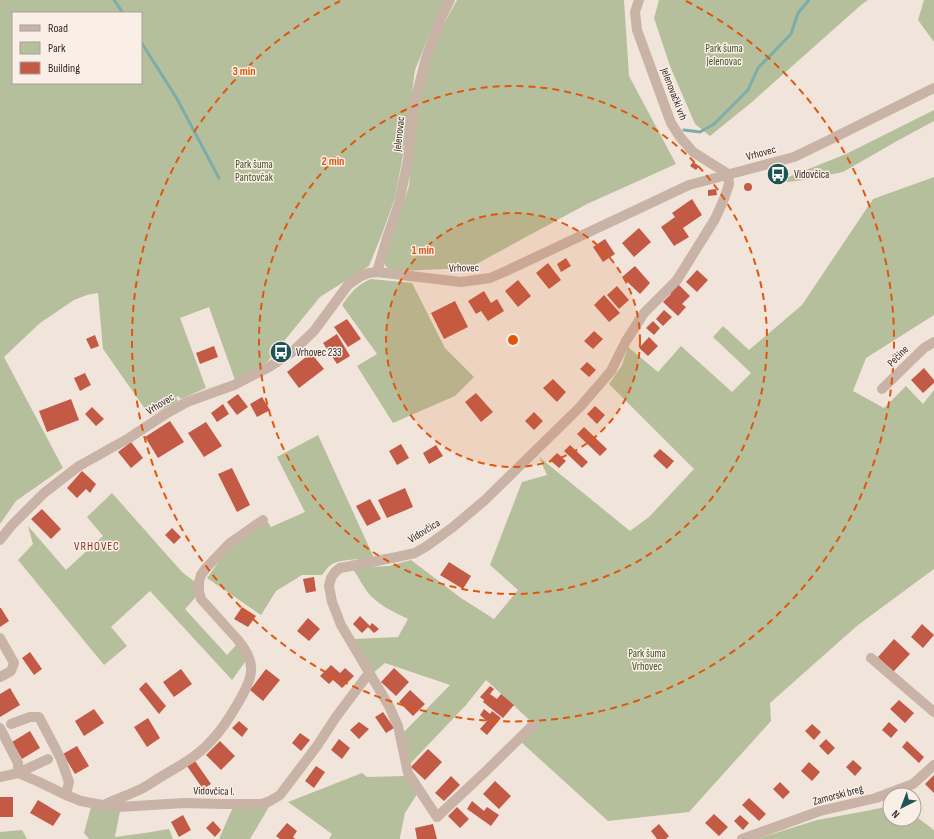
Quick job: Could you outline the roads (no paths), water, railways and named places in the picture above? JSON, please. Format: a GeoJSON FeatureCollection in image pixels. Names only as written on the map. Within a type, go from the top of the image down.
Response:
{"type":"FeatureCollection","features":[{"type":"Feature","properties":{"kind":"street","name":"Jelenovac"},"geometry":{"type":"LineString","coordinates":[[377,272],[399,203],[408,160],[414,105],[426,58],[440,20],[450,0]]}},
{"type":"Feature","properties":{"kind":"street","name":"Jelenovački vrh"},"geometry":{"type":"LineString","coordinates":[[639,0],[635,12],[637,30],[671,123],[680,137],[693,152],[728,174]]}},
{"type":"Feature","properties":{"kind":"street","name":"Vrhovec"},"geometry":{"type":"LineString","coordinates":[[0,540],[12,524],[44,493],[79,466],[129,438],[167,413],[187,402],[234,385],[269,367],[292,352],[314,331],[348,285],[361,276],[377,272],[461,282],[490,278],[689,185],[794,157],[934,88]]}},
{"type":"Feature","properties":{"kind":"street","name":"Vidovčica"},"geometry":{"type":"LineString","coordinates":[[532,726],[437,817],[408,773],[398,726],[389,706],[341,625],[332,602],[329,586],[331,578],[340,568],[415,553],[427,546],[453,527],[485,500],[580,407],[611,371],[626,341],[644,313],[676,280],[715,219],[727,191],[729,184],[728,174]]}},
{"type":"Feature","properties":{"kind":"street","name":"Pećine"},"geometry":{"type":"LineString","coordinates":[[882,389],[924,348],[934,342]]}},
{"type":"Feature","properties":{"kind":"street"},"geometry":{"type":"LineString","coordinates":[[102,805],[140,789],[174,770],[195,756],[212,740],[229,718],[246,689],[251,673],[249,656],[244,647],[201,599],[199,582],[201,575],[206,568],[230,543],[263,520]]}},
{"type":"Feature","properties":{"kind":"street"},"geometry":{"type":"LineString","coordinates":[[0,638],[14,663],[11,671],[0,677]]}},
{"type":"Feature","properties":{"kind":"street"},"geometry":{"type":"LineString","coordinates":[[871,658],[934,712]]}},
{"type":"Feature","properties":{"kind":"street","name":"Vidovčica I."},"geometry":{"type":"LineString","coordinates":[[18,773],[81,801],[102,805],[119,807],[184,803],[262,804],[280,795],[286,788],[369,673]]}},
{"type":"Feature","properties":{"kind":"street"},"geometry":{"type":"LineString","coordinates":[[11,724],[30,717],[39,717],[61,759],[69,782],[66,795]]}},
{"type":"Feature","properties":{"kind":"street"},"geometry":{"type":"LineString","coordinates":[[0,728],[18,763],[18,773]]}},
{"type":"Feature","properties":{"kind":"street"},"geometry":{"type":"LineString","coordinates":[[0,777],[18,773],[48,760]]}},
{"type":"Feature","properties":{"kind":"street","name":"Zamorski breg"},"geometry":{"type":"LineString","coordinates":[[742,839],[820,811],[876,798],[913,784],[934,765]]}},
{"type":"Feature","properties":{"kind":"waterway"},"geometry":{"type":"LineString","coordinates":[[114,0],[122,12]]}},
{"type":"Feature","properties":{"kind":"waterway"},"geometry":{"type":"LineString","coordinates":[[684,130],[700,132],[714,124],[748,90],[758,68],[791,34],[798,13],[809,0]]}},
{"type":"Feature","properties":{"kind":"waterway"},"geometry":{"type":"LineString","coordinates":[[142,44],[176,97],[219,178]]}},
{"type":"Feature","properties":{"kind":"place","name":"Vidovčica"},"geometry":{"type":"Point","coordinates":[778,174]}},
{"type":"Feature","properties":{"kind":"place","name":"Vrhovec 233"},"geometry":{"type":"Point","coordinates":[281,352]}},
{"type":"Feature","properties":{"kind":"district","name":"VRHOVEC"},"geometry":{"type":"Point","coordinates":[97,546]}},
{"type":"Feature","properties":{"kind":"park label","name":"Park šuma Jelenovac"},"geometry":{"type":"Point","coordinates":[724,54]}},
{"type":"Feature","properties":{"kind":"park label","name":"Park šuma Pantovčak"},"geometry":{"type":"Point","coordinates":[254,170]}},
{"type":"Feature","properties":{"kind":"park label","name":"Park šuma Vrhovec"},"geometry":{"type":"Point","coordinates":[647,659]}}]}
